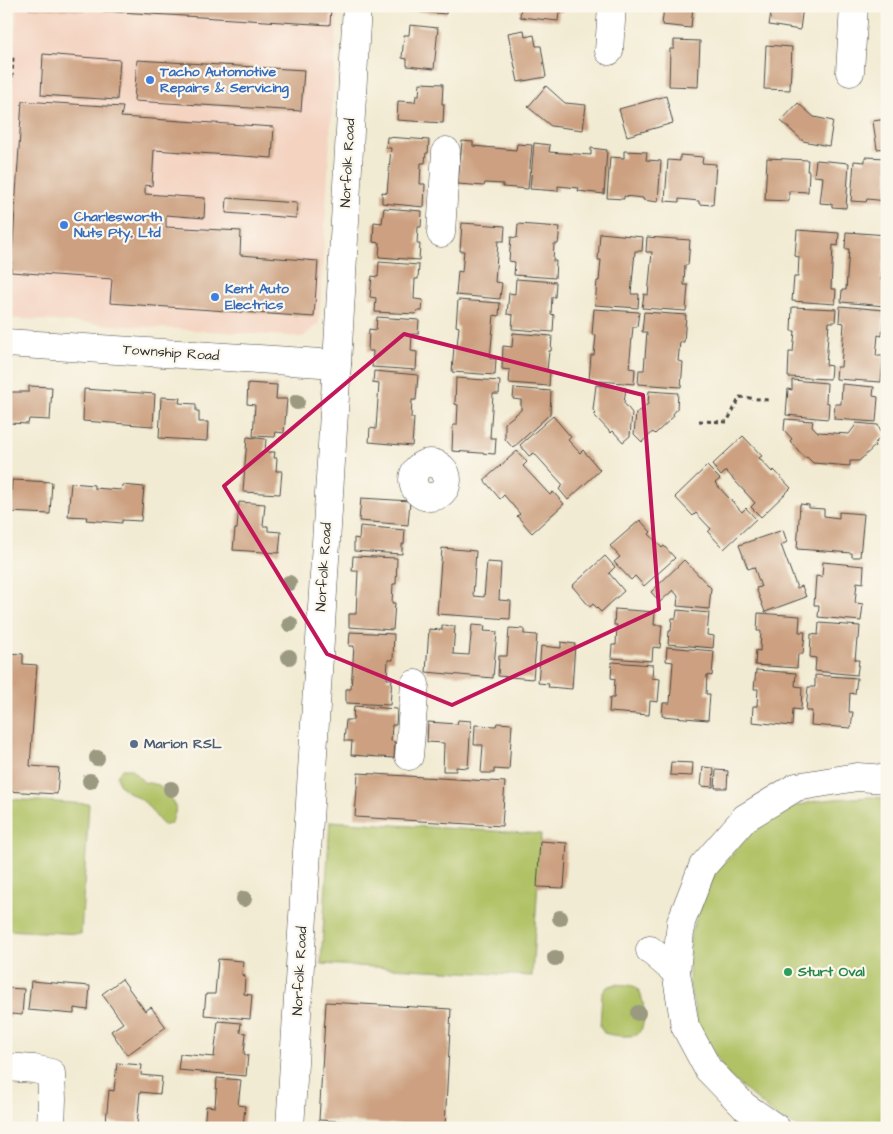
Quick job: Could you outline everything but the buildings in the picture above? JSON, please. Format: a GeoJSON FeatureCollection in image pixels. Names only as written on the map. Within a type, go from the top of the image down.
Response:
{"type":"FeatureCollection","features":[{"type":"Feature","properties":{"kind":"street","name":"Norfolk Road"},"geometry":{"type":"LineString","coordinates":[[290,1128],[357,6]]}},
{"type":"Feature","properties":{"kind":"street"},"geometry":{"type":"LineString","coordinates":[[609,51],[612,6]]}},
{"type":"Feature","properties":{"kind":"street"},"geometry":{"type":"LineString","coordinates":[[850,72],[854,6]]}},
{"type":"Feature","properties":{"kind":"street"},"geometry":{"type":"LineString","coordinates":[[441,233],[446,151]]}},
{"type":"Feature","properties":{"kind":"street","name":"Township Road"},"geometry":{"type":"LineString","coordinates":[[6,343],[337,364]]}},
{"type":"Feature","properties":{"kind":"street"},"geometry":{"type":"LineString","coordinates":[[409,756],[415,684]]}},
{"type":"Feature","properties":{"kind":"street"},"geometry":{"type":"LineString","coordinates":[[776,1128],[744,1106],[708,1069],[685,1026],[676,972],[681,922],[703,866],[745,818],[796,787],[857,777],[887,779]]}},
{"type":"Feature","properties":{"kind":"street"},"geometry":{"type":"LineString","coordinates":[[650,950],[676,972]]}},
{"type":"Feature","properties":{"kind":"street"},"geometry":{"type":"LineString","coordinates":[[6,1067],[34,1069],[51,1073],[51,1128]]}},
{"type":"Feature","properties":{"kind":"path"},"geometry":{"type":"LineString","coordinates":[[6,55],[13,57],[6,196]]}},
{"type":"Feature","properties":{"kind":"path"},"geometry":{"type":"LineString","coordinates":[[699,421],[727,422],[740,397],[768,400]]}},
{"type":"Feature","properties":{"kind":"highlighted area"},"geometry":{"type":"Polygon","coordinates":[[[404,334],[643,395],[659,609],[452,705],[327,654],[224,486],[404,334]]]}},
{"type":"Feature","properties":{"kind":"shaded area"},"geometry":{"type":"Polygon","coordinates":[[[17,6],[338,6],[319,323],[303,337],[6,318],[6,170],[17,6]]]}},
{"type":"Feature","properties":{"kind":"green space"},"geometry":{"type":"Polygon","coordinates":[[[122,769],[131,769],[144,782],[159,785],[170,796],[176,809],[172,822],[165,826],[144,802],[123,789],[117,775],[122,769]]]}},
{"type":"Feature","properties":{"kind":"green space","name":"Sturt Oval"},"geometry":{"type":"Polygon","coordinates":[[[870,797],[887,798],[887,1128],[802,1128],[780,1120],[728,1075],[699,1030],[689,983],[690,936],[706,892],[715,874],[756,826],[796,806],[816,801],[870,797]]]}},
{"type":"Feature","properties":{"kind":"green space"},"geometry":{"type":"Polygon","coordinates":[[[6,799],[89,804],[81,934],[6,930],[6,799]]]}},
{"type":"Feature","properties":{"kind":"green space"},"geometry":{"type":"Polygon","coordinates":[[[330,821],[541,834],[532,976],[321,964],[330,821]]]}},
{"type":"Feature","properties":{"kind":"green space"},"geometry":{"type":"Polygon","coordinates":[[[616,984],[633,986],[641,995],[644,1019],[642,1028],[637,1035],[608,1034],[604,1033],[600,1027],[602,994],[607,987],[616,984]]]}},
{"type":"Feature","properties":{"kind":"place","name":"Tacho Automotive Repairs & Servicing"},"geometry":{"type":"Point","coordinates":[150,80]}},
{"type":"Feature","properties":{"kind":"place","name":"Charlesworth Nuts Pty. Ltd"},"geometry":{"type":"Point","coordinates":[64,225]}},
{"type":"Feature","properties":{"kind":"place","name":"Kent Auto Electrics"},"geometry":{"type":"Point","coordinates":[215,297]}},
{"type":"Feature","properties":{"kind":"place","name":"Marion RSL"},"geometry":{"type":"Point","coordinates":[134,744]}},
{"type":"Feature","properties":{"kind":"place","name":"Sturt Oval"},"geometry":{"type":"Point","coordinates":[788,972]}}]}
